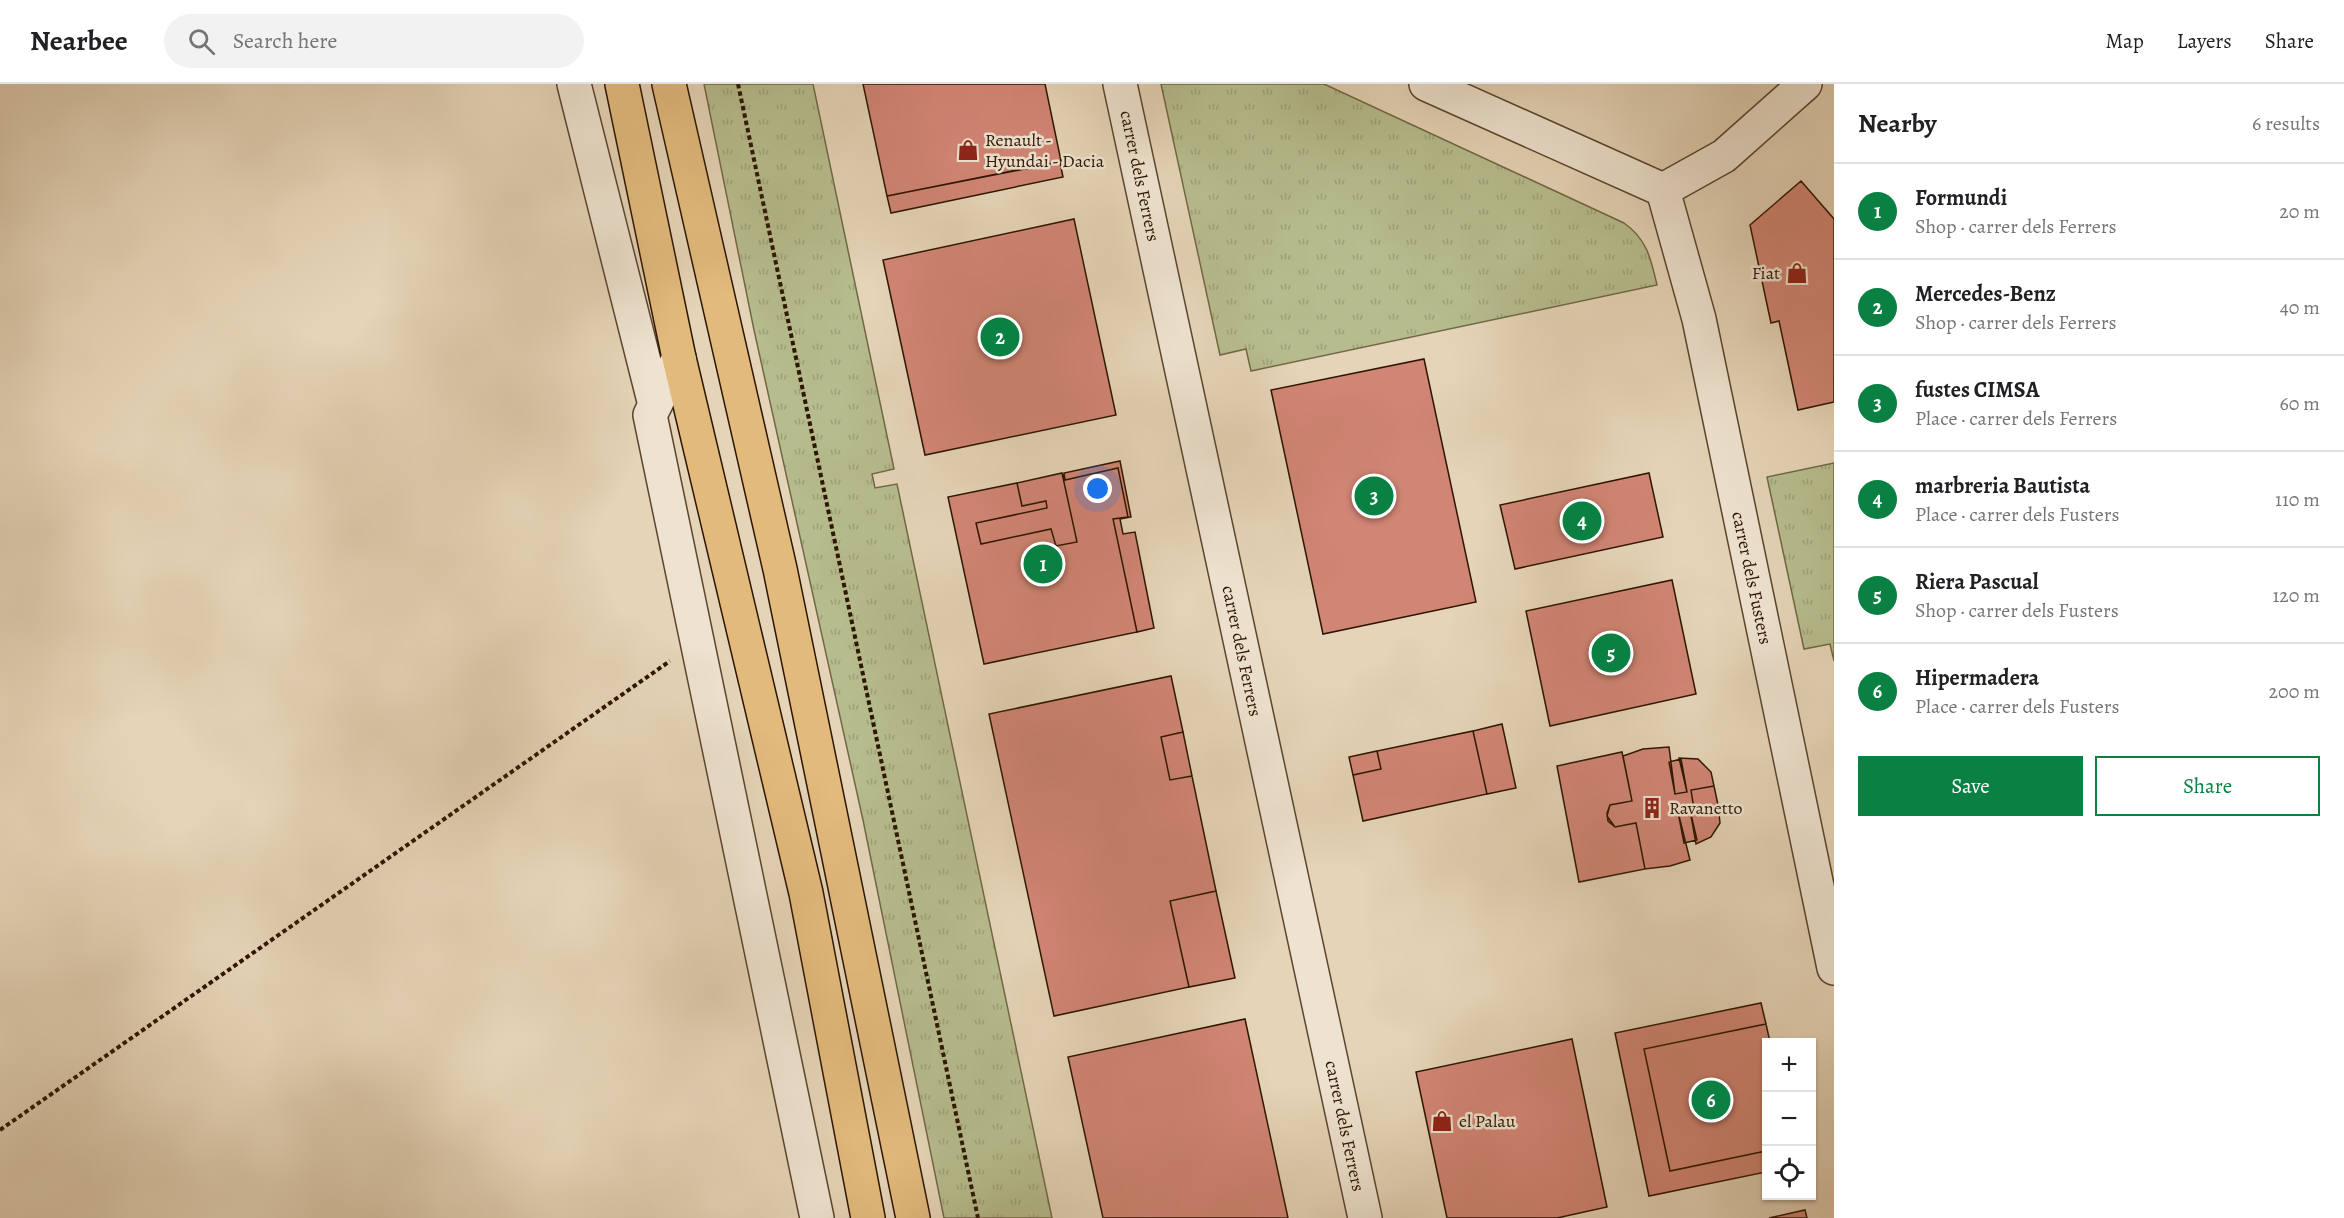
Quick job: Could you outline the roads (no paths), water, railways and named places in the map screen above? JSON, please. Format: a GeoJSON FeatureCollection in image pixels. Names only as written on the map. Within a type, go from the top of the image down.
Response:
{"type":"FeatureCollection","features":[{"type":"Feature","properties":{"kind":"highway"},"geometry":{"type":"LineString","coordinates":[[622,84],[679,358],[806,893],[868,1218]]}},
{"type":"Feature","properties":{"kind":"highway"},"geometry":{"type":"LineString","coordinates":[[669,84],[780,569],[913,1218]]}},
{"type":"Feature","properties":{"kind":"street"},"geometry":{"type":"LineString","coordinates":[[574,84],[655,405]]}},
{"type":"Feature","properties":{"kind":"street","name":"carrer dels Ferrers"},"geometry":{"type":"LineString","coordinates":[[1120,84],[1365,1218]]}},
{"type":"Feature","properties":{"kind":"street"},"geometry":{"type":"LineString","coordinates":[[1425,84],[1663,190],[1724,156],[1805,84]]}},
{"type":"Feature","properties":{"kind":"street","name":"carrer dels Fusters"},"geometry":{"type":"LineString","coordinates":[[1663,190],[1699,319],[1834,968]]}},
{"type":"Feature","properties":{"kind":"street"},"geometry":{"type":"LineString","coordinates":[[679,358],[650,415],[816,1218]]}},
{"type":"Feature","properties":{"kind":"place","name":"Renault - Hyundai - Dacia"},"geometry":{"type":"Point","coordinates":[968,150]}},
{"type":"Feature","properties":{"kind":"place","name":"Fiat"},"geometry":{"type":"Point","coordinates":[1797,273]}},
{"type":"Feature","properties":{"kind":"place","name":"Mercedes-Benz"},"geometry":{"type":"Point","coordinates":[1000,337]}},
{"type":"Feature","properties":{"kind":"place","name":"fustes CIMSA"},"geometry":{"type":"Point","coordinates":[1374,496]}},
{"type":"Feature","properties":{"kind":"place","name":"marbreria Bautista"},"geometry":{"type":"Point","coordinates":[1582,521]}},
{"type":"Feature","properties":{"kind":"place","name":"Formundi"},"geometry":{"type":"Point","coordinates":[1043,564]}},
{"type":"Feature","properties":{"kind":"place","name":"Riera Pascual"},"geometry":{"type":"Point","coordinates":[1611,653]}},
{"type":"Feature","properties":{"kind":"place","name":"Ravanetto"},"geometry":{"type":"Point","coordinates":[1652,808]}},
{"type":"Feature","properties":{"kind":"place","name":"Hipermadera"},"geometry":{"type":"Point","coordinates":[1711,1100]}},
{"type":"Feature","properties":{"kind":"place","name":"el Palau"},"geometry":{"type":"Point","coordinates":[1442,1121]}}]}
